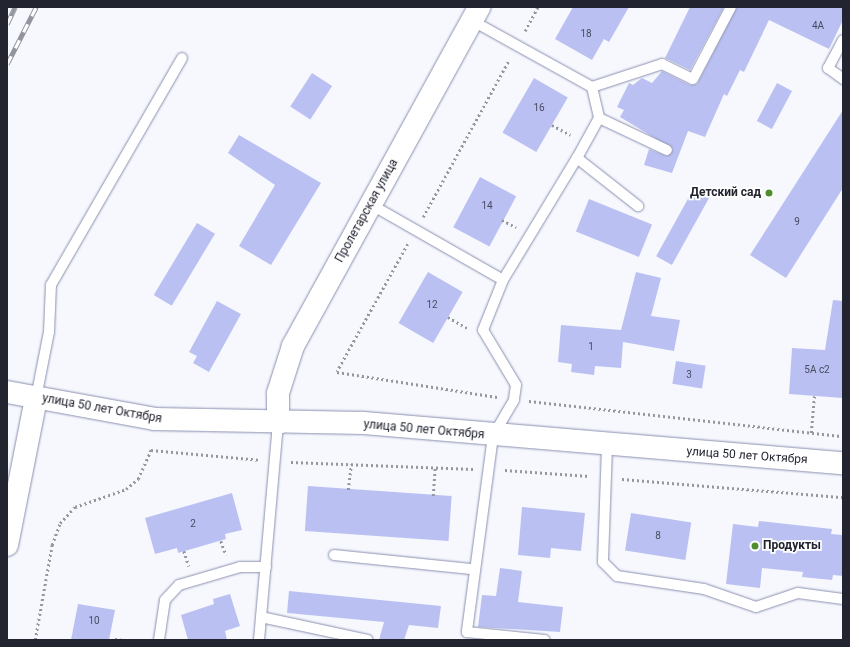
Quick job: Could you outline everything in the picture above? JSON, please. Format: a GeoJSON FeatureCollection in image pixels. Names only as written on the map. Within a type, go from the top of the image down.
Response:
{"type":"FeatureCollection","features":[{"type":"Feature","properties":{"kind":"main road","name":"Пролетарская улица"},"geometry":{"type":"LineString","coordinates":[[278,423],[278,393],[285,364],[370,204],[475,14]]}},
{"type":"Feature","properties":{"kind":"main road","name":"улица 50 лет Октября"},"geometry":{"type":"LineString","coordinates":[[7,392],[155,419],[278,423],[363,423],[607,446],[843,463]]}},
{"type":"Feature","properties":{"kind":"main road"},"geometry":{"type":"LineString","coordinates":[[7,545],[36,398]]}},
{"type":"Feature","properties":{"kind":"lane"},"geometry":{"type":"LineString","coordinates":[[475,14],[517,45],[592,86],[662,64],[693,79],[731,7]]}},
{"type":"Feature","properties":{"kind":"lane"},"geometry":{"type":"LineString","coordinates":[[843,40],[828,68],[843,79]]}},
{"type":"Feature","properties":{"kind":"lane"},"geometry":{"type":"LineString","coordinates":[[36,398],[49,332],[51,285],[182,58]]}},
{"type":"Feature","properties":{"kind":"lane"},"geometry":{"type":"LineString","coordinates":[[545,640],[467,632],[473,569],[491,469],[493,436],[514,400],[516,385],[484,330],[503,280],[586,143],[599,118],[592,86]]}},
{"type":"Feature","properties":{"kind":"lane"},"geometry":{"type":"LineString","coordinates":[[599,118],[667,150]]}},
{"type":"Feature","properties":{"kind":"lane"},"geometry":{"type":"LineString","coordinates":[[577,158],[638,206]]}},
{"type":"Feature","properties":{"kind":"lane"},"geometry":{"type":"LineString","coordinates":[[370,204],[503,280]]}},
{"type":"Feature","properties":{"kind":"lane"},"geometry":{"type":"LineString","coordinates":[[259,640],[278,423]]}},
{"type":"Feature","properties":{"kind":"lane"},"geometry":{"type":"LineString","coordinates":[[607,446],[603,562],[617,576],[704,589],[756,607],[798,593],[843,599]]}},
{"type":"Feature","properties":{"kind":"lane"},"geometry":{"type":"LineString","coordinates":[[334,555],[473,569]]}},
{"type":"Feature","properties":{"kind":"lane"},"geometry":{"type":"LineString","coordinates":[[159,640],[165,600],[179,585],[240,567],[266,567]]}},
{"type":"Feature","properties":{"kind":"lane"},"geometry":{"type":"LineString","coordinates":[[261,617],[368,640]]}},
{"type":"Feature","properties":{"kind":"path"},"geometry":{"type":"LineString","coordinates":[[538,7],[337,372],[514,400],[843,436]]}},
{"type":"Feature","properties":{"kind":"path"},"geometry":{"type":"LineString","coordinates":[[552,125],[586,143]]}},
{"type":"Feature","properties":{"kind":"path"},"geometry":{"type":"LineString","coordinates":[[811,433],[814,396]]}},
{"type":"Feature","properties":{"kind":"path"},"geometry":{"type":"LineString","coordinates":[[34,640],[52,545],[60,524],[75,507],[126,489],[138,479],[151,450]]}},
{"type":"Feature","properties":{"kind":"path"},"geometry":{"type":"LineString","coordinates":[[348,490],[352,464]]}},
{"type":"Feature","properties":{"kind":"path"},"geometry":{"type":"LineString","coordinates":[[433,496],[436,467]]}},
{"type":"Feature","properties":{"kind":"path"},"geometry":{"type":"LineString","coordinates":[[115,639],[123,640]]}},
{"type":"Feature","properties":{"kind":"building"},"geometry":{"type":"Polygon","coordinates":[[[573,7],[629,7],[609,42],[604,39],[592,60],[555,39],[573,7]]]}},
{"type":"Feature","properties":{"kind":"building"},"geometry":{"type":"Polygon","coordinates":[[[690,7],[724,7],[690,70],[665,58],[690,7]]]}},
{"type":"Feature","properties":{"kind":"building"},"geometry":{"type":"Polygon","coordinates":[[[737,7],[843,7],[843,20],[829,49],[769,20],[744,72],[740,70],[727,96],[724,94],[705,137],[688,131],[672,173],[644,165],[649,149],[667,156],[673,149],[620,117],[624,110],[617,107],[629,83],[633,85],[642,78],[652,83],[662,71],[690,85],[697,84],[737,7]]]}},
{"type":"Feature","properties":{"kind":"building"},"geometry":{"type":"Polygon","coordinates":[[[312,73],[332,86],[310,120],[290,107],[312,73]]]}},
{"type":"Feature","properties":{"kind":"building"},"geometry":{"type":"Polygon","coordinates":[[[534,78],[568,98],[536,152],[502,133],[534,78]]]}},
{"type":"Feature","properties":{"kind":"building"},"geometry":{"type":"Polygon","coordinates":[[[777,83],[792,91],[772,129],[757,121],[777,83]]]}},
{"type":"Feature","properties":{"kind":"building"},"geometry":{"type":"Polygon","coordinates":[[[843,110],[843,188],[786,278],[750,255],[843,110]]]}},
{"type":"Feature","properties":{"kind":"building"},"geometry":{"type":"Polygon","coordinates":[[[239,135],[321,183],[271,265],[239,246],[275,185],[228,153],[239,135]]]}},
{"type":"Feature","properties":{"kind":"building"},"geometry":{"type":"Polygon","coordinates":[[[480,177],[516,196],[489,247],[453,227],[480,177]]]}},
{"type":"Feature","properties":{"kind":"building"},"geometry":{"type":"Polygon","coordinates":[[[694,188],[710,197],[672,265],[656,256],[694,188]]]}},
{"type":"Feature","properties":{"kind":"building"},"geometry":{"type":"Polygon","coordinates":[[[589,199],[652,224],[639,257],[576,231],[589,199]]]}},
{"type":"Feature","properties":{"kind":"building"},"geometry":{"type":"Polygon","coordinates":[[[197,223],[215,234],[172,306],[154,295],[197,223]]]}},
{"type":"Feature","properties":{"kind":"building"},"geometry":{"type":"Polygon","coordinates":[[[428,272],[463,292],[433,343],[398,323],[428,272]]]}},
{"type":"Feature","properties":{"kind":"building"},"geometry":{"type":"Polygon","coordinates":[[[636,272],[661,278],[651,316],[680,320],[674,351],[623,342],[621,368],[595,366],[594,375],[571,372],[572,364],[558,362],[561,325],[621,330],[636,272]]]}},
{"type":"Feature","properties":{"kind":"building"},"geometry":{"type":"Polygon","coordinates":[[[833,300],[843,301],[843,398],[789,394],[792,348],[825,350],[833,300]]]}},
{"type":"Feature","properties":{"kind":"building"},"geometry":{"type":"Polygon","coordinates":[[[217,301],[241,314],[209,372],[193,363],[197,356],[189,352],[217,301]]]}},
{"type":"Feature","properties":{"kind":"building"},"geometry":{"type":"Polygon","coordinates":[[[676,361],[706,366],[702,388],[672,384],[676,361]]]}},
{"type":"Feature","properties":{"kind":"building"},"geometry":{"type":"Polygon","coordinates":[[[308,486],[452,496],[449,541],[305,531],[308,486]]]}},
{"type":"Feature","properties":{"kind":"building"},"geometry":{"type":"Polygon","coordinates":[[[232,493],[242,530],[225,534],[226,539],[178,553],[177,548],[155,554],[145,518],[232,493]]]}},
{"type":"Feature","properties":{"kind":"building"},"geometry":{"type":"Polygon","coordinates":[[[522,507],[585,513],[581,551],[551,548],[550,558],[518,555],[522,507]]]}},
{"type":"Feature","properties":{"kind":"building"},"geometry":{"type":"Polygon","coordinates":[[[631,513],[691,523],[685,560],[625,551],[631,513]]]}},
{"type":"Feature","properties":{"kind":"building"},"geometry":{"type":"Polygon","coordinates":[[[759,521],[832,529],[831,534],[843,535],[843,576],[833,575],[832,580],[802,577],[803,572],[762,568],[760,588],[726,584],[733,524],[758,527],[759,521]]]}},
{"type":"Feature","properties":{"kind":"building"},"geometry":{"type":"Polygon","coordinates":[[[500,568],[522,571],[518,602],[563,607],[560,632],[478,627],[482,595],[496,596],[500,568]]]}},
{"type":"Feature","properties":{"kind":"building"},"geometry":{"type":"Polygon","coordinates":[[[289,591],[441,606],[438,628],[409,625],[404,640],[379,640],[384,622],[287,613],[289,591]]]}},
{"type":"Feature","properties":{"kind":"building"},"geometry":{"type":"Polygon","coordinates":[[[230,594],[240,626],[225,631],[227,640],[188,640],[181,615],[214,604],[213,599],[230,594]]]}},
{"type":"Feature","properties":{"kind":"building"},"geometry":{"type":"Polygon","coordinates":[[[78,604],[115,610],[109,640],[71,640],[78,604]]]}},
{"type":"Feature","properties":{"kind":"railway"},"geometry":{"type":"LineString","coordinates":[[7,24],[15,7]]}},
{"type":"Feature","properties":{"kind":"railway"},"geometry":{"type":"LineString","coordinates":[[7,64],[36,7]]}},
{"type":"Feature","properties":{"kind":"place","name":"Детский сад"},"geometry":{"type":"Point","coordinates":[769,193]}},
{"type":"Feature","properties":{"kind":"place","name":"Продукты"},"geometry":{"type":"Point","coordinates":[755,546]}}]}
